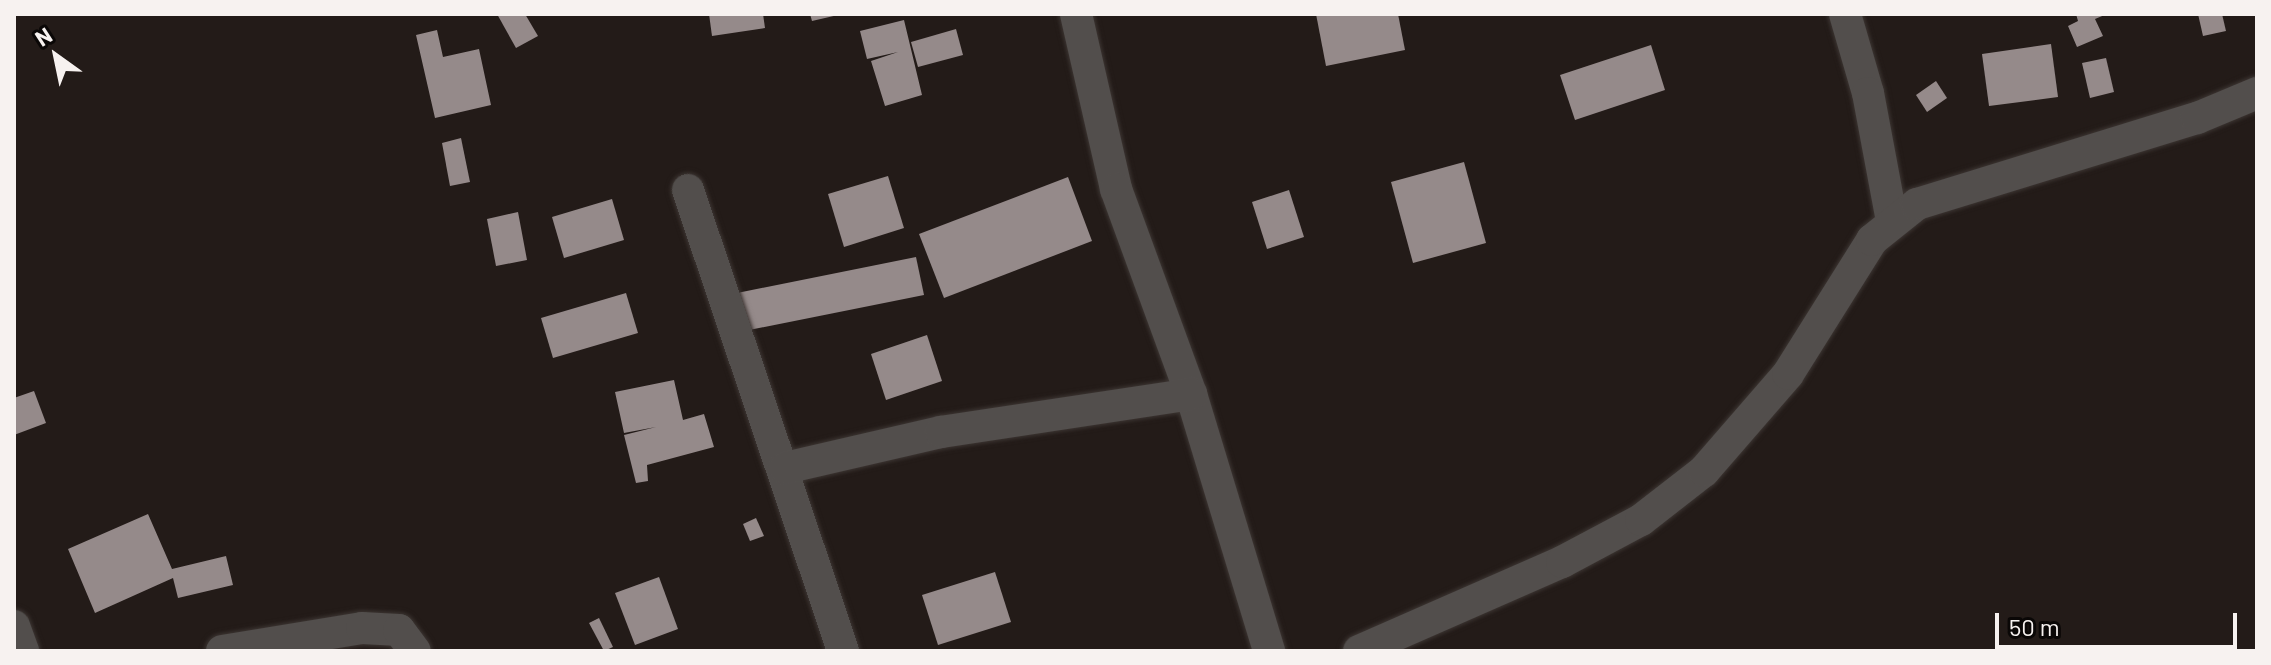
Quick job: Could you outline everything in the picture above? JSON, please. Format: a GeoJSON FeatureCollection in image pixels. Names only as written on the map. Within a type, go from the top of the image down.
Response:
{"type":"FeatureCollection","features":[{"type":"Feature","properties":{"kind":"street"},"geometry":{"type":"LineString","coordinates":[[1076,14],[1116,189],[1191,394],[1269,651]]}},
{"type":"Feature","properties":{"kind":"street"},"geometry":{"type":"LineString","coordinates":[[1845,14],[1868,93],[1892,221]]}},
{"type":"Feature","properties":{"kind":"street"},"geometry":{"type":"LineString","coordinates":[[1359,651],[1562,562],[1641,520],[1704,471],[1788,374],[1872,240],[1892,221],[1945,194],[2197,118],[2257,93]]}},
{"type":"Feature","properties":{"kind":"street"},"geometry":{"type":"LineString","coordinates":[[688,190],[785,468],[843,651]]}},
{"type":"Feature","properties":{"kind":"street"},"geometry":{"type":"LineString","coordinates":[[785,468],[941,432],[1191,394]]}},
{"type":"Feature","properties":{"kind":"street"},"geometry":{"type":"LineString","coordinates":[[14,626],[23,651]]}},
{"type":"Feature","properties":{"kind":"street"},"geometry":{"type":"LineString","coordinates":[[222,651],[362,628],[399,630],[415,651]]}},
{"type":"Feature","properties":{"kind":"building"},"geometry":{"type":"Polygon","coordinates":[[[497,14],[525,14],[538,36],[516,48],[497,14]]]}},
{"type":"Feature","properties":{"kind":"building"},"geometry":{"type":"Polygon","coordinates":[[[709,14],[763,14],[765,28],[712,36],[709,14]]]}},
{"type":"Feature","properties":{"kind":"building"},"geometry":{"type":"Polygon","coordinates":[[[810,14],[838,14],[838,15],[812,21],[810,14]]]}},
{"type":"Feature","properties":{"kind":"building"},"geometry":{"type":"Polygon","coordinates":[[[1316,14],[1398,14],[1405,50],[1326,66],[1316,14]]]}},
{"type":"Feature","properties":{"kind":"building"},"geometry":{"type":"Polygon","coordinates":[[[2076,14],[2107,14],[2095,19],[2103,36],[2077,47],[2068,26],[2078,21],[2076,14]]]}},
{"type":"Feature","properties":{"kind":"building"},"geometry":{"type":"Polygon","coordinates":[[[2198,14],[2222,14],[2226,31],[2203,36],[2198,14]]]}},
{"type":"Feature","properties":{"kind":"building"},"geometry":{"type":"Polygon","coordinates":[[[904,20],[922,95],[885,106],[871,61],[898,52],[867,59],[860,31],[904,20]]]}},
{"type":"Feature","properties":{"kind":"building"},"geometry":{"type":"Polygon","coordinates":[[[956,29],[963,55],[918,67],[911,42],[956,29]]]}},
{"type":"Feature","properties":{"kind":"building"},"geometry":{"type":"Polygon","coordinates":[[[437,30],[443,57],[479,49],[491,105],[435,118],[416,35],[437,30]]]}},
{"type":"Feature","properties":{"kind":"building"},"geometry":{"type":"Polygon","coordinates":[[[2051,44],[2058,97],[1989,106],[1982,54],[2051,44]]]}},
{"type":"Feature","properties":{"kind":"building"},"geometry":{"type":"Polygon","coordinates":[[[1651,45],[1665,90],[1575,120],[1560,75],[1651,45]]]}},
{"type":"Feature","properties":{"kind":"building"},"geometry":{"type":"Polygon","coordinates":[[[2106,58],[2114,92],[2090,98],[2082,63],[2106,58]]]}},
{"type":"Feature","properties":{"kind":"building"},"geometry":{"type":"Polygon","coordinates":[[[1936,81],[1947,98],[1927,112],[1916,95],[1936,81]]]}},
{"type":"Feature","properties":{"kind":"building"},"geometry":{"type":"Polygon","coordinates":[[[461,138],[470,182],[450,186],[442,143],[461,138]]]}},
{"type":"Feature","properties":{"kind":"building"},"geometry":{"type":"Polygon","coordinates":[[[1464,162],[1486,243],[1413,263],[1391,182],[1464,162]]]}},
{"type":"Feature","properties":{"kind":"building"},"geometry":{"type":"Polygon","coordinates":[[[888,176],[904,228],[844,247],[828,194],[888,176]]]}},
{"type":"Feature","properties":{"kind":"building"},"geometry":{"type":"Polygon","coordinates":[[[1068,177],[1092,241],[944,298],[919,234],[1068,177]]]}},
{"type":"Feature","properties":{"kind":"building"},"geometry":{"type":"Polygon","coordinates":[[[1289,190],[1304,237],[1267,249],[1252,202],[1289,190]]]}},
{"type":"Feature","properties":{"kind":"building"},"geometry":{"type":"Polygon","coordinates":[[[612,199],[624,240],[564,258],[552,217],[612,199]]]}},
{"type":"Feature","properties":{"kind":"building"},"geometry":{"type":"Polygon","coordinates":[[[518,212],[527,260],[496,266],[487,219],[518,212]]]}},
{"type":"Feature","properties":{"kind":"building"},"geometry":{"type":"Polygon","coordinates":[[[916,257],[924,295],[744,331],[737,293],[916,257]]]}},
{"type":"Feature","properties":{"kind":"building"},"geometry":{"type":"Polygon","coordinates":[[[626,293],[638,333],[553,358],[541,318],[626,293]]]}},
{"type":"Feature","properties":{"kind":"building"},"geometry":{"type":"Polygon","coordinates":[[[927,335],[942,381],[886,400],[871,354],[927,335]]]}},
{"type":"Feature","properties":{"kind":"building"},"geometry":{"type":"Polygon","coordinates":[[[674,380],[683,420],[704,414],[714,447],[647,465],[648,481],[636,483],[624,435],[656,427],[624,433],[615,392],[674,380]]]}},
{"type":"Feature","properties":{"kind":"building"},"geometry":{"type":"Polygon","coordinates":[[[34,391],[46,423],[14,435],[14,398],[34,391]]]}},
{"type":"Feature","properties":{"kind":"building"},"geometry":{"type":"Polygon","coordinates":[[[148,514],[172,569],[226,556],[233,585],[178,598],[173,578],[95,613],[68,549],[148,514]]]}},
{"type":"Feature","properties":{"kind":"building"},"geometry":{"type":"Polygon","coordinates":[[[756,518],[764,536],[750,541],[743,524],[756,518]]]}},
{"type":"Feature","properties":{"kind":"building"},"geometry":{"type":"Polygon","coordinates":[[[995,572],[1011,622],[938,645],[922,595],[995,572]]]}},
{"type":"Feature","properties":{"kind":"building"},"geometry":{"type":"Polygon","coordinates":[[[659,577],[678,629],[635,645],[615,593],[659,577]]]}},
{"type":"Feature","properties":{"kind":"building"},"geometry":{"type":"Polygon","coordinates":[[[599,618],[613,647],[604,651],[589,623],[599,618]]]}}]}
